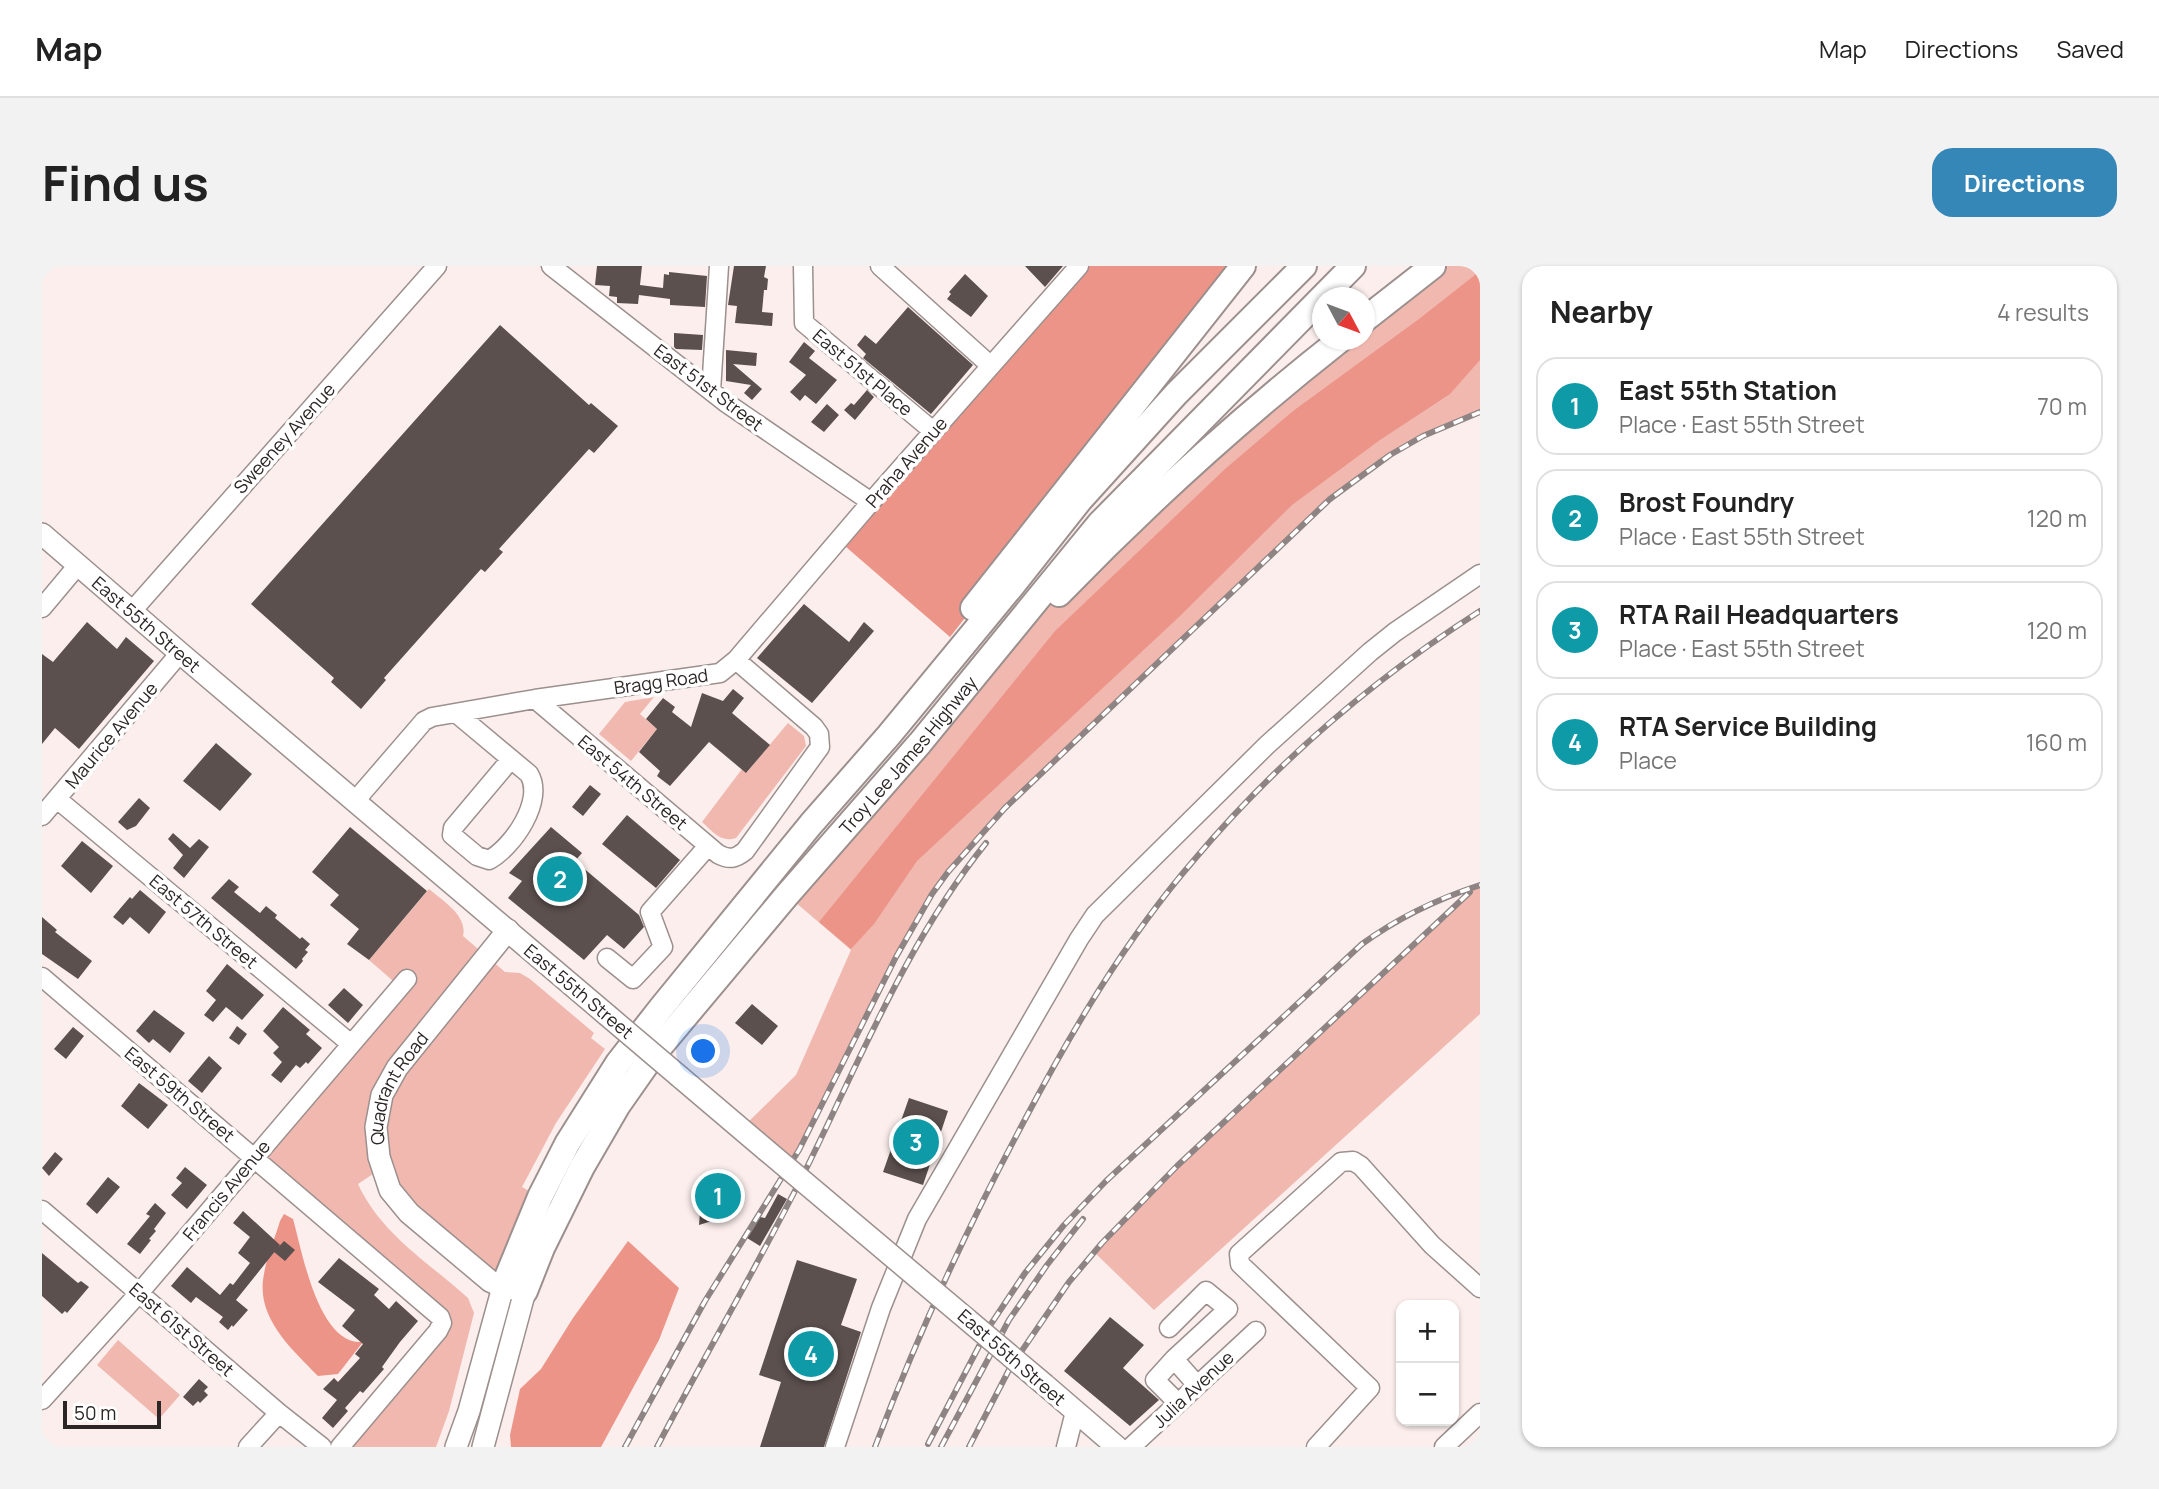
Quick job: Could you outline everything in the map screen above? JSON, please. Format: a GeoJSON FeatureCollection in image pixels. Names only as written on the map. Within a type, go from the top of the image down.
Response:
{"type":"FeatureCollection","features":[{"type":"Feature","properties":{"kind":"highway"},"geometry":{"type":"LineString","coordinates":[[1149,384],[1228,266]]}},
{"type":"Feature","properties":{"kind":"highway"},"geometry":{"type":"LineString","coordinates":[[811,824],[888,716],[1243,266]]}},
{"type":"Feature","properties":{"kind":"highway","name":"Troy Lee James Highway"},"geometry":{"type":"LineString","coordinates":[[514,1289],[521,1241],[556,1165],[603,1085],[662,1008],[1080,500],[1176,394],[1304,266]]}},
{"type":"Feature","properties":{"kind":"highway","name":"Troy Lee James Highway"},"geometry":{"type":"LineString","coordinates":[[514,1289],[542,1248],[582,1167],[644,1067],[787,895],[920,743],[1099,524],[1353,266]]}},
{"type":"Feature","properties":{"kind":"highway"},"geometry":{"type":"LineString","coordinates":[[1375,311],[1433,266]]}},
{"type":"Feature","properties":{"kind":"highway"},"geometry":{"type":"LineString","coordinates":[[920,743],[1030,625],[1143,510],[1205,452],[1328,350]]}},
{"type":"Feature","properties":{"kind":"main road","name":"East 55th Street"},"geometry":{"type":"LineString","coordinates":[[42,534],[1117,1447]]}},
{"type":"Feature","properties":{"kind":"main road","name":"Quadrant Road"},"geometry":{"type":"LineString","coordinates":[[508,930],[397,1068],[382,1095],[376,1127],[382,1168],[390,1189],[402,1205],[485,1277],[514,1289]]}},
{"type":"Feature","properties":{"kind":"main road"},"geometry":{"type":"LineString","coordinates":[[456,1447],[514,1289]]}},
{"type":"Feature","properties":{"kind":"main road"},"geometry":{"type":"LineString","coordinates":[[483,1447],[514,1289]]}},
{"type":"Feature","properties":{"kind":"street","name":"Sweeney Avenue"},"geometry":{"type":"LineString","coordinates":[[132,611],[437,266]]}},
{"type":"Feature","properties":{"kind":"street","name":"East 51st Street"},"geometry":{"type":"LineString","coordinates":[[551,266],[711,391],[871,502]]}},
{"type":"Feature","properties":{"kind":"street"},"geometry":{"type":"LineString","coordinates":[[711,391],[719,266]]}},
{"type":"Feature","properties":{"kind":"street","name":"East 51st Place"},"geometry":{"type":"LineString","coordinates":[[803,266],[804,323],[933,431]]}},
{"type":"Feature","properties":{"kind":"street"},"geometry":{"type":"LineString","coordinates":[[880,266],[991,366]]}},
{"type":"Feature","properties":{"kind":"street","name":"Praha Avenue"},"geometry":{"type":"LineString","coordinates":[[736,660],[1079,266]]}},
{"type":"Feature","properties":{"kind":"street"},"geometry":{"type":"LineString","coordinates":[[42,608],[78,565]]}},
{"type":"Feature","properties":{"kind":"street"},"geometry":{"type":"LineString","coordinates":[[835,1447],[881,1308],[922,1209],[1095,915],[1267,745],[1370,652],[1480,574]]}},
{"type":"Feature","properties":{"kind":"street","name":"Maurice Avenue"},"geometry":{"type":"LineString","coordinates":[[42,816],[180,653]]}},
{"type":"Feature","properties":{"kind":"street","name":"Bragg Road"},"geometry":{"type":"LineString","coordinates":[[355,801],[424,721],[432,718],[534,699],[720,673],[736,660]]}},
{"type":"Feature","properties":{"kind":"street","name":"East 54th Street"},"geometry":{"type":"LineString","coordinates":[[534,699],[718,854],[734,859],[745,851],[820,747],[819,734],[814,727],[736,660]]}},
{"type":"Feature","properties":{"kind":"street"},"geometry":{"type":"LineString","coordinates":[[456,713],[511,759],[528,774],[533,782],[533,797],[523,825],[498,855],[489,860],[478,856],[452,835],[453,828],[511,759]]}},
{"type":"Feature","properties":{"kind":"street","name":"East 57th Street"},"geometry":{"type":"LineString","coordinates":[[57,799],[351,1044]]}},
{"type":"Feature","properties":{"kind":"street"},"geometry":{"type":"LineString","coordinates":[[607,958],[634,979],[663,947],[650,912],[708,846]]}},
{"type":"Feature","properties":{"kind":"street","name":"East 59th Street"},"geometry":{"type":"LineString","coordinates":[[42,977],[440,1317],[442,1322],[438,1331],[340,1447]]}},
{"type":"Feature","properties":{"kind":"street","name":"Francis Avenue"},"geometry":{"type":"LineString","coordinates":[[46,1389],[140,1292],[407,979]]}},
{"type":"Feature","properties":{"kind":"street"},"geometry":{"type":"LineString","coordinates":[[1316,1447],[1370,1388],[1240,1264],[1239,1254],[1341,1162],[1353,1161],[1361,1166],[1432,1245],[1480,1288]]}},
{"type":"Feature","properties":{"kind":"street","name":"East 61st Street"},"geometry":{"type":"LineString","coordinates":[[42,1210],[322,1447]]}},
{"type":"Feature","properties":{"kind":"street"},"geometry":{"type":"LineString","coordinates":[[1169,1328],[1206,1291],[1228,1309],[1155,1380],[1178,1403]]}},
{"type":"Feature","properties":{"kind":"street","name":"Julia Avenue"},"geometry":{"type":"LineString","coordinates":[[1131,1447],[1256,1331]]}},
{"type":"Feature","properties":{"kind":"street"},"geometry":{"type":"LineString","coordinates":[[1174,1359],[1197,1385]]}},
{"type":"Feature","properties":{"kind":"street"},"geometry":{"type":"LineString","coordinates":[[1066,1447],[1075,1412]]}},
{"type":"Feature","properties":{"kind":"street"},"geometry":{"type":"LineString","coordinates":[[248,1447],[279,1413]]}},
{"type":"Feature","properties":{"kind":"street"},"geometry":{"type":"LineString","coordinates":[[1444,1447],[1477,1421]]}},
{"type":"Feature","properties":{"kind":"shaded area"},"geometry":{"type":"Polygon","coordinates":[[[1079,266],[1228,266],[1149,384],[950,637],[838,540],[1079,266]]]}},
{"type":"Feature","properties":{"kind":"shaded area"},"geometry":{"type":"Polygon","coordinates":[[[1433,266],[1480,266],[1480,412],[1416,441],[1386,459],[1331,501],[999,812],[953,865],[912,926],[826,1100],[788,1168],[741,1129],[796,1075],[851,950],[787,895],[1029,625],[1085,568],[1329,350],[1375,350],[1375,312],[1433,266]]]}},
{"type":"Feature","properties":{"kind":"shaded area"},"geometry":{"type":"Polygon","coordinates":[[[1480,271],[1480,360],[1450,394],[1380,440],[1292,505],[1179,617],[917,861],[874,924],[851,949],[819,922],[1055,631],[1225,469],[1293,411],[1480,271]]]}},
{"type":"Feature","properties":{"kind":"shaded area"},"geometry":{"type":"Polygon","coordinates":[[[654,697],[640,714],[657,729],[631,761],[599,734],[625,702],[654,697]]]}},
{"type":"Feature","properties":{"kind":"shaded area"},"geometry":{"type":"Polygon","coordinates":[[[788,723],[804,736],[806,746],[736,838],[718,836],[702,822],[742,769],[747,772],[788,723]]]}},
{"type":"Feature","properties":{"kind":"shaded area"},"geometry":{"type":"Polygon","coordinates":[[[1480,882],[1480,1014],[1154,1310],[1094,1252],[1134,1208],[1480,882]]]}},
{"type":"Feature","properties":{"kind":"shaded area"},"geometry":{"type":"Polygon","coordinates":[[[429,889],[458,916],[464,929],[463,936],[505,972],[520,973],[530,979],[594,1033],[591,1038],[605,1049],[556,1123],[522,1187],[540,1197],[503,1287],[423,1225],[382,1168],[358,1184],[379,1218],[392,1233],[468,1298],[474,1313],[449,1411],[436,1447],[340,1447],[441,1326],[254,1157],[400,987],[369,960],[429,889]]]}},
{"type":"Feature","properties":{"kind":"shaded area"},"geometry":{"type":"Polygon","coordinates":[[[284,1214],[293,1219],[307,1273],[323,1313],[334,1329],[347,1339],[363,1342],[338,1374],[318,1376],[277,1331],[265,1304],[265,1267],[284,1214]]]}},
{"type":"Feature","properties":{"kind":"shaded area"},"geometry":{"type":"Polygon","coordinates":[[[628,1241],[679,1288],[659,1340],[601,1447],[511,1447],[510,1435],[520,1389],[541,1369],[573,1318],[628,1241]]]}},
{"type":"Feature","properties":{"kind":"shaded area"},"geometry":{"type":"Polygon","coordinates":[[[118,1340],[180,1395],[159,1419],[97,1365],[118,1340]]]}},
{"type":"Feature","properties":{"kind":"building"},"geometry":{"type":"Polygon","coordinates":[[[597,266],[642,266],[640,285],[663,288],[664,274],[669,275],[669,272],[707,276],[705,307],[670,305],[670,299],[639,295],[638,304],[617,303],[617,297],[609,296],[610,286],[595,285],[597,266]]]}},
{"type":"Feature","properties":{"kind":"building"},"geometry":{"type":"Polygon","coordinates":[[[734,266],[766,266],[764,277],[768,279],[762,312],[773,313],[772,326],[735,323],[737,306],[728,305],[734,266]]]}},
{"type":"Feature","properties":{"kind":"building"},"geometry":{"type":"Polygon","coordinates":[[[1025,266],[1063,266],[1045,287],[1025,266]]]}},
{"type":"Feature","properties":{"kind":"building"},"geometry":{"type":"Polygon","coordinates":[[[965,274],[988,296],[971,317],[947,299],[951,294],[949,292],[965,274]]]}},
{"type":"Feature","properties":{"kind":"building"},"geometry":{"type":"Polygon","coordinates":[[[908,307],[973,365],[931,414],[863,358],[866,354],[857,345],[865,335],[876,344],[908,307]]]}},
{"type":"Feature","properties":{"kind":"building"},"geometry":{"type":"Polygon","coordinates":[[[500,325],[589,405],[591,403],[618,426],[594,453],[589,449],[499,549],[503,552],[485,572],[481,569],[384,678],[386,680],[361,709],[331,682],[334,678],[251,604],[500,325]]]}},
{"type":"Feature","properties":{"kind":"building"},"geometry":{"type":"Polygon","coordinates":[[[674,333],[703,335],[702,350],[676,349],[674,333]]]}},
{"type":"Feature","properties":{"kind":"building"},"geometry":{"type":"Polygon","coordinates":[[[804,342],[815,351],[809,358],[837,380],[816,404],[805,395],[800,401],[790,392],[806,375],[789,362],[804,342]]]}},
{"type":"Feature","properties":{"kind":"building"},"geometry":{"type":"Polygon","coordinates":[[[726,350],[757,353],[756,366],[733,364],[762,389],[752,400],[744,393],[751,385],[726,381],[726,350]]]}},
{"type":"Feature","properties":{"kind":"building"},"geometry":{"type":"Polygon","coordinates":[[[867,390],[874,397],[855,420],[844,410],[851,403],[854,405],[867,390]]]}},
{"type":"Feature","properties":{"kind":"building"},"geometry":{"type":"Polygon","coordinates":[[[827,404],[839,415],[824,432],[811,422],[827,404]]]}},
{"type":"Feature","properties":{"kind":"building"},"geometry":{"type":"Polygon","coordinates":[[[804,604],[849,642],[864,622],[874,631],[812,703],[757,658],[804,604]]]}},
{"type":"Feature","properties":{"kind":"building"},"geometry":{"type":"Polygon","coordinates":[[[87,622],[117,649],[126,637],[154,661],[79,749],[55,728],[42,744],[42,654],[53,662],[87,622]]]}},
{"type":"Feature","properties":{"kind":"building"},"geometry":{"type":"Polygon","coordinates":[[[733,689],[744,698],[732,713],[770,745],[746,773],[709,742],[670,786],[657,776],[660,771],[639,752],[657,729],[646,719],[663,698],[675,707],[672,712],[691,727],[702,693],[723,701],[733,689]]]}},
{"type":"Feature","properties":{"kind":"building"},"geometry":{"type":"Polygon","coordinates":[[[216,743],[252,774],[220,811],[183,781],[216,743]]]}},
{"type":"Feature","properties":{"kind":"building"},"geometry":{"type":"Polygon","coordinates":[[[590,785],[601,794],[583,816],[572,807],[590,785]]]}},
{"type":"Feature","properties":{"kind":"building"},"geometry":{"type":"Polygon","coordinates":[[[139,798],[150,808],[136,826],[127,830],[118,822],[139,798]]]}},
{"type":"Feature","properties":{"kind":"building"},"geometry":{"type":"Polygon","coordinates":[[[627,815],[680,860],[656,888],[602,844],[627,815]]]}},
{"type":"Feature","properties":{"kind":"building"},"geometry":{"type":"Polygon","coordinates":[[[350,827],[427,891],[369,960],[347,944],[359,929],[330,905],[339,895],[312,872],[350,827]]]}},
{"type":"Feature","properties":{"kind":"building"},"geometry":{"type":"Polygon","coordinates":[[[551,827],[582,853],[575,861],[639,915],[644,927],[624,949],[607,935],[584,960],[508,898],[522,881],[509,873],[551,827]]]}},
{"type":"Feature","properties":{"kind":"building"},"geometry":{"type":"Polygon","coordinates":[[[173,833],[190,848],[199,839],[209,847],[184,878],[173,868],[183,855],[168,839],[173,833]]]}},
{"type":"Feature","properties":{"kind":"building"},"geometry":{"type":"Polygon","coordinates":[[[82,841],[113,866],[91,893],[61,866],[82,841]]]}},
{"type":"Feature","properties":{"kind":"building"},"geometry":{"type":"Polygon","coordinates":[[[229,879],[239,887],[234,892],[260,913],[266,906],[277,915],[275,918],[310,944],[305,950],[308,952],[303,961],[296,969],[211,898],[229,879]]]}},
{"type":"Feature","properties":{"kind":"building"},"geometry":{"type":"Polygon","coordinates":[[[140,890],[166,912],[149,934],[130,917],[123,925],[113,917],[130,897],[132,899],[140,890]]]}},
{"type":"Feature","properties":{"kind":"building"},"geometry":{"type":"Polygon","coordinates":[[[42,917],[57,930],[55,932],[92,961],[78,979],[42,954],[42,917]]]}},
{"type":"Feature","properties":{"kind":"building"},"geometry":{"type":"Polygon","coordinates":[[[227,964],[264,995],[242,1020],[226,1007],[213,1022],[204,1015],[216,1000],[206,991],[227,964]]]}},
{"type":"Feature","properties":{"kind":"building"},"geometry":{"type":"Polygon","coordinates":[[[344,988],[363,1005],[348,1023],[328,1005],[344,988]]]}},
{"type":"Feature","properties":{"kind":"building"},"geometry":{"type":"Polygon","coordinates":[[[752,1004],[778,1026],[762,1045],[735,1023],[752,1004]]]}},
{"type":"Feature","properties":{"kind":"building"},"geometry":{"type":"Polygon","coordinates":[[[283,1007],[310,1030],[306,1034],[322,1048],[308,1064],[306,1062],[300,1068],[296,1065],[281,1083],[271,1075],[282,1062],[273,1053],[279,1047],[263,1031],[283,1007]]]}},
{"type":"Feature","properties":{"kind":"building"},"geometry":{"type":"Polygon","coordinates":[[[154,1010],[185,1033],[170,1053],[153,1039],[149,1043],[136,1031],[154,1010]]]}},
{"type":"Feature","properties":{"kind":"building"},"geometry":{"type":"Polygon","coordinates":[[[237,1026],[247,1034],[239,1045],[229,1038],[237,1026]]]}},
{"type":"Feature","properties":{"kind":"building"},"geometry":{"type":"Polygon","coordinates":[[[73,1027],[84,1036],[66,1059],[54,1049],[73,1027]]]}},
{"type":"Feature","properties":{"kind":"building"},"geometry":{"type":"Polygon","coordinates":[[[209,1056],[222,1068],[202,1093],[188,1081],[209,1056]]]}},
{"type":"Feature","properties":{"kind":"building"},"geometry":{"type":"Polygon","coordinates":[[[139,1083],[168,1105],[148,1129],[121,1106],[139,1083]]]}},
{"type":"Feature","properties":{"kind":"building"},"geometry":{"type":"Polygon","coordinates":[[[909,1098],[948,1111],[923,1185],[883,1172],[909,1098]]]}},
{"type":"Feature","properties":{"kind":"building"},"geometry":{"type":"Polygon","coordinates":[[[55,1152],[63,1159],[49,1176],[42,1168],[55,1152]]]}},
{"type":"Feature","properties":{"kind":"building"},"geometry":{"type":"Polygon","coordinates":[[[185,1167],[207,1185],[187,1209],[171,1195],[182,1183],[176,1178],[185,1167]]]}},
{"type":"Feature","properties":{"kind":"building"},"geometry":{"type":"Polygon","coordinates":[[[733,1174],[734,1192],[730,1206],[715,1220],[699,1225],[700,1212],[733,1174]]]}},
{"type":"Feature","properties":{"kind":"building"},"geometry":{"type":"Polygon","coordinates":[[[108,1177],[120,1187],[97,1214],[86,1204],[108,1177]]]}},
{"type":"Feature","properties":{"kind":"building"},"geometry":{"type":"Polygon","coordinates":[[[778,1194],[787,1199],[760,1246],[747,1238],[760,1217],[765,1218],[778,1194]]]}},
{"type":"Feature","properties":{"kind":"building"},"geometry":{"type":"Polygon","coordinates":[[[155,1203],[166,1213],[140,1254],[127,1244],[150,1216],[146,1214],[155,1203]]]}},
{"type":"Feature","properties":{"kind":"building"},"geometry":{"type":"Polygon","coordinates":[[[243,1211],[280,1245],[236,1300],[248,1310],[228,1330],[219,1322],[223,1317],[196,1297],[191,1303],[171,1286],[187,1267],[220,1295],[230,1283],[233,1285],[250,1263],[238,1253],[250,1237],[233,1223],[243,1211]]]}},
{"type":"Feature","properties":{"kind":"building"},"geometry":{"type":"Polygon","coordinates":[[[284,1241],[295,1250],[285,1261],[274,1252],[284,1241]]]}},
{"type":"Feature","properties":{"kind":"building"},"geometry":{"type":"Polygon","coordinates":[[[42,1253],[78,1283],[81,1281],[89,1287],[67,1313],[65,1311],[62,1314],[42,1296],[42,1253]]]}},
{"type":"Feature","properties":{"kind":"building"},"geometry":{"type":"Polygon","coordinates":[[[339,1258],[379,1289],[374,1295],[389,1309],[396,1301],[418,1321],[382,1367],[384,1369],[363,1393],[360,1391],[345,1408],[348,1411],[333,1428],[322,1418],[337,1400],[323,1389],[334,1378],[338,1382],[360,1358],[355,1354],[363,1344],[342,1326],[355,1310],[318,1282],[339,1258]]]}},
{"type":"Feature","properties":{"kind":"building"},"geometry":{"type":"Polygon","coordinates":[[[797,1260],[857,1279],[841,1325],[861,1332],[824,1447],[760,1447],[781,1382],[759,1375],[797,1260]]]}},
{"type":"Feature","properties":{"kind":"building"},"geometry":{"type":"Polygon","coordinates":[[[1110,1317],[1144,1345],[1123,1368],[1159,1400],[1130,1426],[1064,1371],[1110,1317]]]}},
{"type":"Feature","properties":{"kind":"building"},"geometry":{"type":"Polygon","coordinates":[[[199,1379],[208,1387],[204,1391],[208,1395],[193,1406],[183,1397],[199,1379]]]}},
{"type":"Feature","properties":{"kind":"railway"},"geometry":{"type":"LineString","coordinates":[[625,1447],[705,1301],[799,1150],[896,957],[932,894],[948,872],[1005,808],[1330,499],[1390,455],[1423,436],[1480,412]]}},
{"type":"Feature","properties":{"kind":"railway"},"geometry":{"type":"LineString","coordinates":[[875,1447],[925,1324],[1001,1164],[1080,1021],[1145,922],[1194,860],[1292,756],[1401,665],[1480,611]]}},
{"type":"Feature","properties":{"kind":"railway"},"geometry":{"type":"LineString","coordinates":[[657,1447],[789,1202],[910,959],[958,880],[986,843]]}},
{"type":"Feature","properties":{"kind":"railway"},"geometry":{"type":"LineString","coordinates":[[928,1444],[989,1327],[1025,1273],[1064,1225],[1106,1181],[1362,944],[1419,910],[1480,885]]}},
{"type":"Feature","properties":{"kind":"railway"},"geometry":{"type":"LineString","coordinates":[[969,1447],[1010,1368],[1069,1282],[1102,1243],[1177,1166],[1470,892]]}},
{"type":"Feature","properties":{"kind":"railway"},"geometry":{"type":"LineString","coordinates":[[941,1447],[1009,1320],[1083,1219]]}},
{"type":"Feature","properties":{"kind":"place","name":"Brost Foundry"},"geometry":{"type":"Point","coordinates":[560,879]}},
{"type":"Feature","properties":{"kind":"place","name":"RTA Rail Headquarters"},"geometry":{"type":"Point","coordinates":[916,1142]}},
{"type":"Feature","properties":{"kind":"place","name":"East 55th Station"},"geometry":{"type":"Point","coordinates":[718,1196]}},
{"type":"Feature","properties":{"kind":"place","name":"RTA Service Building"},"geometry":{"type":"Point","coordinates":[811,1354]}}]}
